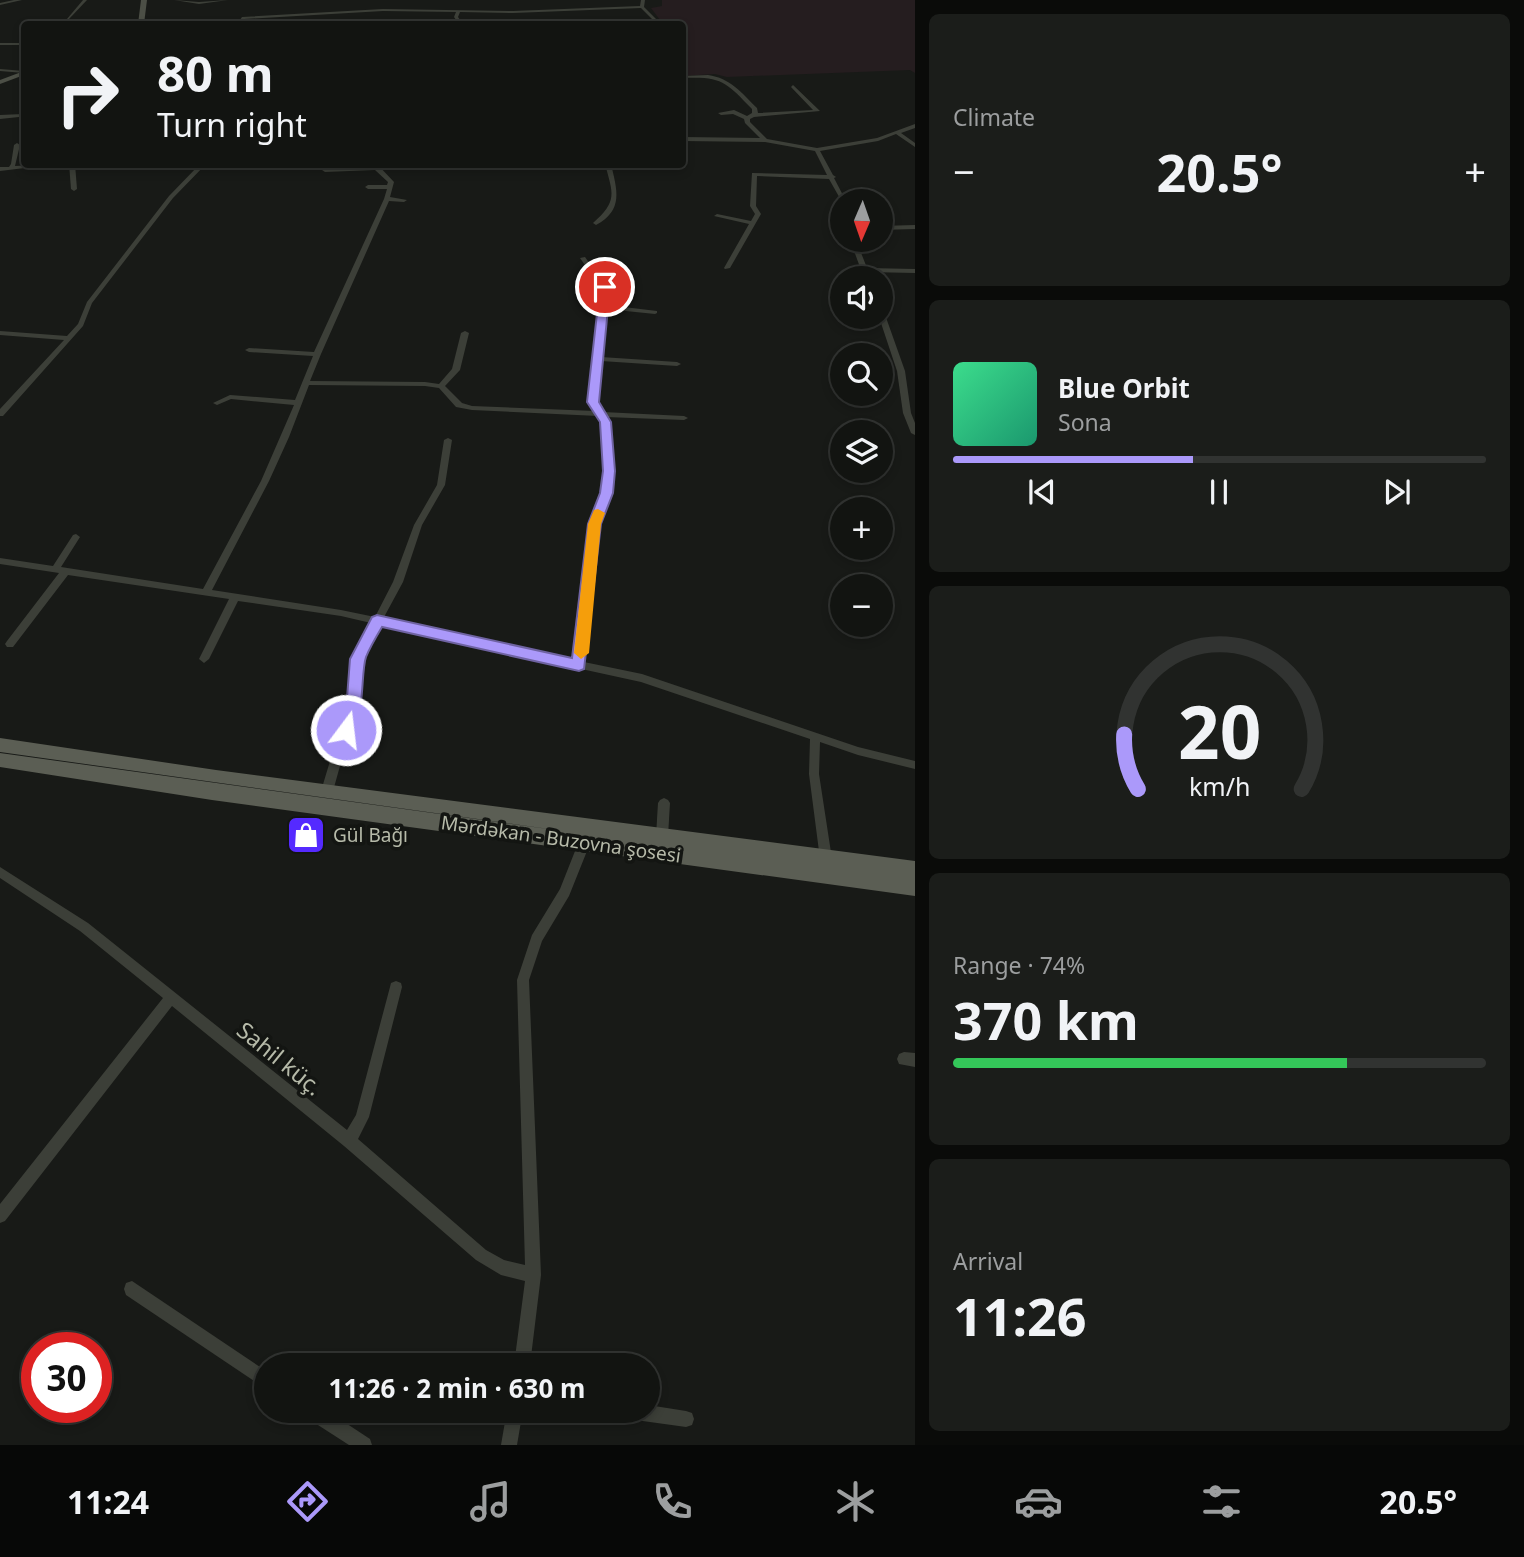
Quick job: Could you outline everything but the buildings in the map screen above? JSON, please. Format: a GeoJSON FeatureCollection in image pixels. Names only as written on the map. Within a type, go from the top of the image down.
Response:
{"type":"FeatureCollection","features":[{"type":"Feature","properties":{"kind":"main road","name":"Mərdəkan - Buzovna şosesi"},"geometry":{"type":"LineString","coordinates":[[0,745],[915,870]]}},
{"type":"Feature","properties":{"kind":"main road","name":"Mərdəkan - Buzovna şosesi"},"geometry":{"type":"LineString","coordinates":[[0,760],[199,790],[915,887]]}},
{"type":"Feature","properties":{"kind":"street"},"geometry":{"type":"LineString","coordinates":[[68,18],[85,0]]}},
{"type":"Feature","properties":{"kind":"street"},"geometry":{"type":"LineString","coordinates":[[141,21],[144,0]]}},
{"type":"Feature","properties":{"kind":"street"},"geometry":{"type":"LineString","coordinates":[[176,0],[199,3],[226,0]]}},
{"type":"Feature","properties":{"kind":"street"},"geometry":{"type":"LineString","coordinates":[[642,6],[643,0]]}},
{"type":"Feature","properties":{"kind":"street"},"geometry":{"type":"LineString","coordinates":[[0,4],[15,1]]}},
{"type":"Feature","properties":{"kind":"street"},"geometry":{"type":"LineString","coordinates":[[343,2],[347,12]]}},
{"type":"Feature","properties":{"kind":"street"},"geometry":{"type":"LineString","coordinates":[[240,21],[242,18],[424,8],[513,12],[642,6],[656,21]]}},
{"type":"Feature","properties":{"kind":"street"},"geometry":{"type":"LineString","coordinates":[[459,11],[456,17],[459,21]]}},
{"type":"Feature","properties":{"kind":"street"},"geometry":{"type":"LineString","coordinates":[[0,44],[21,44]]}},
{"type":"Feature","properties":{"kind":"street"},"geometry":{"type":"LineString","coordinates":[[0,70],[21,72]]}},
{"type":"Feature","properties":{"kind":"street"},"geometry":{"type":"LineString","coordinates":[[0,82],[21,73]]}},
{"type":"Feature","properties":{"kind":"street"},"geometry":{"type":"LineString","coordinates":[[686,77],[721,77],[755,109],[754,115]]}},
{"type":"Feature","properties":{"kind":"street"},"geometry":{"type":"LineString","coordinates":[[720,113],[734,112],[747,118],[754,115],[817,111],[793,86]]}},
{"type":"Feature","properties":{"kind":"street"},"geometry":{"type":"LineString","coordinates":[[0,117],[20,115],[21,118]]}},
{"type":"Feature","properties":{"kind":"street"},"geometry":{"type":"LineString","coordinates":[[747,118],[748,124],[765,140]]}},
{"type":"Feature","properties":{"kind":"street"},"geometry":{"type":"LineString","coordinates":[[686,139],[765,140],[817,150],[871,141],[915,126]]}},
{"type":"Feature","properties":{"kind":"street"},"geometry":{"type":"LineString","coordinates":[[898,133],[915,145]]}},
{"type":"Feature","properties":{"kind":"street"},"geometry":{"type":"LineString","coordinates":[[10,169],[15,162],[17,145]]}},
{"type":"Feature","properties":{"kind":"street"},"geometry":{"type":"LineString","coordinates":[[817,150],[838,189]]}},
{"type":"Feature","properties":{"kind":"street"},"geometry":{"type":"LineString","coordinates":[[0,169],[21,168]]}},
{"type":"Feature","properties":{"kind":"street"},"geometry":{"type":"LineString","coordinates":[[72,168],[74,189]]}},
{"type":"Feature","properties":{"kind":"street"},"geometry":{"type":"LineString","coordinates":[[0,414],[83,322],[89,303],[172,197],[200,168]]}},
{"type":"Feature","properties":{"kind":"street"},"geometry":{"type":"LineString","coordinates":[[325,170],[350,168]]}},
{"type":"Feature","properties":{"kind":"street"},"geometry":{"type":"LineString","coordinates":[[206,592],[265,481],[317,354],[387,200],[391,182],[376,168]]}},
{"type":"Feature","properties":{"kind":"street"},"geometry":{"type":"LineString","coordinates":[[596,223],[609,214],[615,198],[609,168]]}},
{"type":"Feature","properties":{"kind":"street"},"geometry":{"type":"LineString","coordinates":[[727,268],[758,214],[753,206],[754,174],[833,177]]}},
{"type":"Feature","properties":{"kind":"street"},"geometry":{"type":"LineString","coordinates":[[368,187],[390,187]]}},
{"type":"Feature","properties":{"kind":"street"},"geometry":{"type":"LineString","coordinates":[[387,200],[404,200]]}},
{"type":"Feature","properties":{"kind":"street"},"geometry":{"type":"LineString","coordinates":[[717,216],[752,223]]}},
{"type":"Feature","properties":{"kind":"street"},"geometry":{"type":"LineString","coordinates":[[893,228],[915,227]]}},
{"type":"Feature","properties":{"kind":"street"},"geometry":{"type":"LineString","coordinates":[[579,665],[594,524],[608,484],[606,426],[593,402],[605,287],[583,258]]}},
{"type":"Feature","properties":{"kind":"street"},"geometry":{"type":"LineString","coordinates":[[893,271],[915,271]]}},
{"type":"Feature","properties":{"kind":"street"},"geometry":{"type":"LineString","coordinates":[[603,307],[655,312]]}},
{"type":"Feature","properties":{"kind":"street"},"geometry":{"type":"LineString","coordinates":[[887,329],[901,371],[907,413],[915,433]]}},
{"type":"Feature","properties":{"kind":"street"},"geometry":{"type":"LineString","coordinates":[[0,333],[69,338]]}},
{"type":"Feature","properties":{"kind":"street"},"geometry":{"type":"LineString","coordinates":[[441,386],[456,370],[465,333]]}},
{"type":"Feature","properties":{"kind":"street"},"geometry":{"type":"LineString","coordinates":[[249,349],[317,354]]}},
{"type":"Feature","properties":{"kind":"street"},"geometry":{"type":"LineString","coordinates":[[596,359],[677,364]]}},
{"type":"Feature","properties":{"kind":"street"},"geometry":{"type":"LineString","coordinates":[[307,383],[384,382],[441,386],[458,405],[472,408],[684,418]]}},
{"type":"Feature","properties":{"kind":"street"},"geometry":{"type":"LineString","coordinates":[[217,403],[230,397],[299,403]]}},
{"type":"Feature","properties":{"kind":"street"},"geometry":{"type":"LineString","coordinates":[[327,791],[354,698],[358,659],[398,582],[418,525],[441,485],[448,440]]}},
{"type":"Feature","properties":{"kind":"street"},"geometry":{"type":"LineString","coordinates":[[10,644],[61,571],[76,537]]}},
{"type":"Feature","properties":{"kind":"street"},"geometry":{"type":"LineString","coordinates":[[0,561],[377,621],[660,683],[815,737],[915,765]]}},
{"type":"Feature","properties":{"kind":"street"},"geometry":{"type":"LineString","coordinates":[[204,659],[235,597]]}},
{"type":"Feature","properties":{"kind":"street"},"geometry":{"type":"LineString","coordinates":[[815,737],[814,774],[826,859]]}},
{"type":"Feature","properties":{"kind":"street"},"geometry":{"type":"LineString","coordinates":[[662,836],[664,803]]}},
{"type":"Feature","properties":{"kind":"street"},"geometry":{"type":"LineString","coordinates":[[524,1353],[533,1275],[523,980],[536,939],[565,892],[585,841]]}},
{"type":"Feature","properties":{"kind":"street","name":"Sahil küç."},"geometry":{"type":"LineString","coordinates":[[0,872],[84,927],[349,1141],[481,1255],[501,1267],[533,1275]]}},
{"type":"Feature","properties":{"kind":"street"},"geometry":{"type":"LineString","coordinates":[[349,1141],[366,1104],[396,987]]}},
{"type":"Feature","properties":{"kind":"street"},"geometry":{"type":"LineString","coordinates":[[0,1216],[170,998]]}},
{"type":"Feature","properties":{"kind":"street"},"geometry":{"type":"LineString","coordinates":[[132,1289],[254,1373]]}},
{"type":"Feature","properties":{"kind":"street"},"geometry":{"type":"LineString","coordinates":[[660,1415],[685,1419]]}},
{"type":"Feature","properties":{"kind":"street"},"geometry":{"type":"LineString","coordinates":[[330,1423],[364,1445]]}},
{"type":"Feature","properties":{"kind":"street"},"geometry":{"type":"LineString","coordinates":[[509,1445],[513,1423]]}},
{"type":"Feature","properties":{"kind":"shaded area"},"geometry":{"type":"Polygon","coordinates":[[[662,0],[915,0],[915,73],[910,70],[727,77],[715,74],[686,76],[686,21],[661,21],[651,8],[662,6],[662,0]]]}},
{"type":"Feature","properties":{"kind":"slow traffic"},"geometry":{"type":"LineString","coordinates":[[581,653],[594,524],[598,513]]}},
{"type":"Feature","properties":{"kind":"place","name":"Gül Bağı"},"geometry":{"type":"Point","coordinates":[306,835]}},
{"type":"Feature","properties":{"kind":"route"},"geometry":{"type":"LineString","coordinates":[[346,730],[354,698],[355,668],[377,621],[579,665],[583,648],[594,524],[607,493],[609,471],[606,422],[593,402],[605,287]]}}]}
